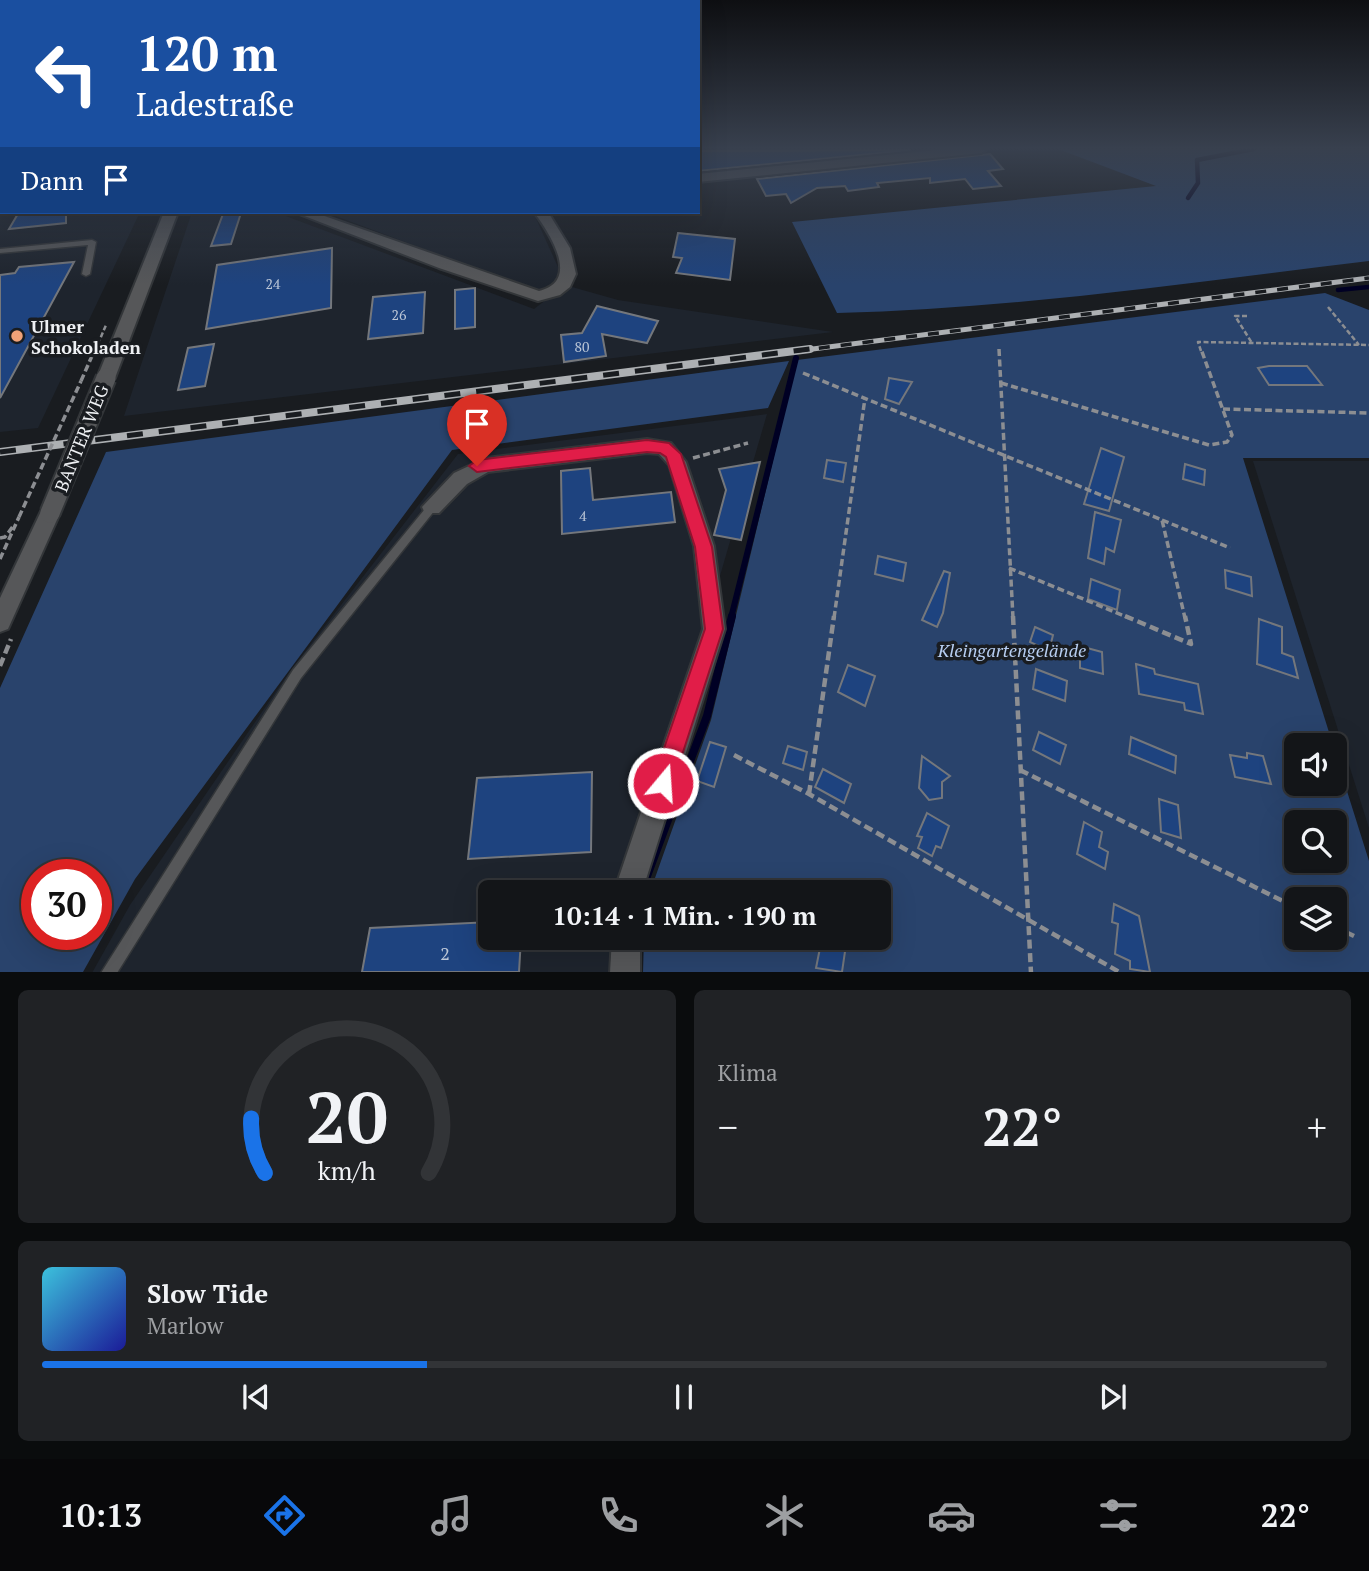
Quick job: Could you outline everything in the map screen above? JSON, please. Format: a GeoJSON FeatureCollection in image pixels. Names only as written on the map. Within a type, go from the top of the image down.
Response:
{"type":"FeatureCollection","features":[{"type":"Feature","properties":{"kind":"street","name":"BANTER WEG"},"geometry":{"type":"LineString","coordinates":[[0,622],[50,513],[170,214]]}},
{"type":"Feature","properties":{"kind":"street"},"geometry":{"type":"LineString","coordinates":[[307,214],[530,294],[554,292],[567,280],[568,274],[566,253],[542,214]]}},
{"type":"Feature","properties":{"kind":"street"},"geometry":{"type":"LineString","coordinates":[[432,507],[460,476],[487,464],[647,446],[664,447],[677,461],[704,547],[714,629],[631,880]]}},
{"type":"Feature","properties":{"kind":"street"},"geometry":{"type":"LineString","coordinates":[[625,972],[626,950]]}},
{"type":"Feature","properties":{"kind":"lane"},"geometry":{"type":"LineString","coordinates":[[0,251],[92,242],[86,274]]}},
{"type":"Feature","properties":{"kind":"lane"},"geometry":{"type":"LineString","coordinates":[[108,972],[297,674],[432,507]]}},
{"type":"Feature","properties":{"kind":"path"},"geometry":{"type":"LineString","coordinates":[[1328,307],[1359,345]]}},
{"type":"Feature","properties":{"kind":"path"},"geometry":{"type":"LineString","coordinates":[[1248,316],[1235,316],[1252,343]]}},
{"type":"Feature","properties":{"kind":"path"},"geometry":{"type":"LineString","coordinates":[[1001,383],[1209,445],[1227,442],[1232,435],[1198,342],[1369,345]]}},
{"type":"Feature","properties":{"kind":"path"},"geometry":{"type":"LineString","coordinates":[[999,349],[1031,972]]}},
{"type":"Feature","properties":{"kind":"path"},"geometry":{"type":"LineString","coordinates":[[803,373],[1230,548]]}},
{"type":"Feature","properties":{"kind":"path"},"geometry":{"type":"LineString","coordinates":[[0,559],[81,381]]}},
{"type":"Feature","properties":{"kind":"path"},"geometry":{"type":"LineString","coordinates":[[809,794],[865,398]]}},
{"type":"Feature","properties":{"kind":"path"},"geometry":{"type":"LineString","coordinates":[[1223,409],[1369,413]]}},
{"type":"Feature","properties":{"kind":"path"},"geometry":{"type":"LineString","coordinates":[[677,461],[748,443]]}},
{"type":"Feature","properties":{"kind":"path"},"geometry":{"type":"LineString","coordinates":[[0,538],[5,537],[19,517]]}},
{"type":"Feature","properties":{"kind":"path"},"geometry":{"type":"LineString","coordinates":[[1009,568],[1191,644],[1162,520]]}},
{"type":"Feature","properties":{"kind":"path"},"geometry":{"type":"LineString","coordinates":[[734,755],[809,794],[1121,972]]}},
{"type":"Feature","properties":{"kind":"path"},"geometry":{"type":"LineString","coordinates":[[1020,770],[1284,902]]}},
{"type":"Feature","properties":{"kind":"path"},"geometry":{"type":"LineString","coordinates":[[1347,933],[1353,936]]}},
{"type":"Feature","properties":{"kind":"shaded area"},"geometry":{"type":"Polygon","coordinates":[[[0,214],[139,214],[38,428],[0,432],[0,214]]]}},
{"type":"Feature","properties":{"kind":"shaded area"},"geometry":{"type":"Polygon","coordinates":[[[191,214],[280,214],[534,309],[565,285],[618,300],[833,332],[124,416],[191,214]]]}},
{"type":"Feature","properties":{"kind":"shaded area"},"geometry":{"type":"Polygon","coordinates":[[[330,214],[534,214],[558,267],[558,283],[544,294],[330,214]]]}},
{"type":"Feature","properties":{"kind":"shaded area"},"geometry":{"type":"Polygon","coordinates":[[[767,414],[706,624],[621,880],[478,880],[478,950],[612,950],[610,972],[93,972],[105,950],[112,950],[112,937],[130,905],[290,671],[458,454],[767,414]]]}},
{"type":"Feature","properties":{"kind":"shaded area"},"geometry":{"type":"Polygon","coordinates":[[[1253,461],[1369,461],[1369,828],[1347,758],[1347,733],[1339,733],[1253,461]]]}},
{"type":"Feature","properties":{"kind":"green space"},"geometry":{"type":"Polygon","coordinates":[[[1071,194],[1369,194],[1369,261],[1037,300],[837,313],[792,222],[1071,194]]]}},
{"type":"Feature","properties":{"kind":"green space","name":"Kleingartengelände"},"geometry":{"type":"Polygon","coordinates":[[[1325,293],[1369,310],[1369,458],[1243,458],[1329,733],[1284,733],[1284,796],[1347,796],[1347,791],[1369,861],[1369,972],[643,972],[644,950],[891,950],[891,880],[654,880],[711,720],[797,360],[1325,293]]]}},
{"type":"Feature","properties":{"kind":"green space"},"geometry":{"type":"Polygon","coordinates":[[[789,361],[768,408],[452,450],[135,879],[112,920],[112,859],[21,859],[21,950],[95,950],[83,972],[0,972],[0,688],[106,452],[789,361]]]}},
{"type":"Feature","properties":{"kind":"building"},"geometry":{"type":"Polygon","coordinates":[[[786,194],[806,194],[791,203],[786,194]]]}},
{"type":"Feature","properties":{"kind":"building"},"geometry":{"type":"Polygon","coordinates":[[[18,214],[66,214],[66,223],[9,229],[18,214]]]}},
{"type":"Feature","properties":{"kind":"building"},"geometry":{"type":"Polygon","coordinates":[[[223,214],[241,214],[231,244],[211,246],[223,214]]]}},
{"type":"Feature","properties":{"kind":"building"},"geometry":{"type":"Polygon","coordinates":[[[678,233],[735,239],[730,280],[676,273],[682,258],[673,257],[678,233]]]}},
{"type":"Feature","properties":{"kind":"building"},"geometry":{"type":"Polygon","coordinates":[[[332,248],[331,308],[206,329],[217,265],[332,248]]]}},
{"type":"Feature","properties":{"kind":"building","name":"Ulmer Schokoladen"},"geometry":{"type":"Polygon","coordinates":[[[74,262],[0,398],[0,275],[15,273],[19,267],[74,262]]]}},
{"type":"Feature","properties":{"kind":"building"},"geometry":{"type":"Polygon","coordinates":[[[475,288],[475,327],[455,329],[455,290],[475,288]]]}},
{"type":"Feature","properties":{"kind":"building"},"geometry":{"type":"Polygon","coordinates":[[[425,292],[423,333],[368,339],[373,297],[425,292]]]}},
{"type":"Feature","properties":{"kind":"building"},"geometry":{"type":"Polygon","coordinates":[[[597,306],[658,321],[647,343],[602,334],[606,356],[564,362],[561,335],[582,333],[597,306]]]}},
{"type":"Feature","properties":{"kind":"building"},"geometry":{"type":"Polygon","coordinates":[[[214,344],[205,386],[178,390],[188,348],[214,344]]]}},
{"type":"Feature","properties":{"kind":"building"},"geometry":{"type":"Polygon","coordinates":[[[1307,366],[1322,385],[1269,385],[1258,368],[1307,366]]]}},
{"type":"Feature","properties":{"kind":"building"},"geometry":{"type":"Polygon","coordinates":[[[889,378],[912,382],[899,404],[885,399],[889,378]]]}},
{"type":"Feature","properties":{"kind":"building"},"geometry":{"type":"Polygon","coordinates":[[[1101,448],[1124,457],[1109,511],[1084,504],[1101,448]]]}},
{"type":"Feature","properties":{"kind":"building"},"geometry":{"type":"Polygon","coordinates":[[[827,460],[846,463],[843,482],[824,478],[827,460]]]}},
{"type":"Feature","properties":{"kind":"building"},"geometry":{"type":"Polygon","coordinates":[[[760,462],[741,540],[714,535],[726,490],[719,469],[760,462]]]}},
{"type":"Feature","properties":{"kind":"building"},"geometry":{"type":"Polygon","coordinates":[[[1185,464],[1205,470],[1204,485],[1183,479],[1185,464]]]}},
{"type":"Feature","properties":{"kind":"building"},"geometry":{"type":"Polygon","coordinates":[[[590,468],[593,500],[671,492],[675,522],[562,534],[561,471],[590,468]]]}},
{"type":"Feature","properties":{"kind":"building"},"geometry":{"type":"Polygon","coordinates":[[[1095,512],[1121,520],[1114,552],[1106,548],[1104,564],[1088,558],[1095,512]]]}},
{"type":"Feature","properties":{"kind":"building"},"geometry":{"type":"Polygon","coordinates":[[[878,556],[906,563],[903,581],[875,574],[878,556]]]}},
{"type":"Feature","properties":{"kind":"building"},"geometry":{"type":"Polygon","coordinates":[[[1225,570],[1251,577],[1252,596],[1226,588],[1225,570]]]}},
{"type":"Feature","properties":{"kind":"building"},"geometry":{"type":"Polygon","coordinates":[[[944,571],[950,573],[943,613],[937,627],[922,620],[944,571]]]}},
{"type":"Feature","properties":{"kind":"building"},"geometry":{"type":"Polygon","coordinates":[[[1091,579],[1120,590],[1117,610],[1088,599],[1091,579]]]}},
{"type":"Feature","properties":{"kind":"building"},"geometry":{"type":"Polygon","coordinates":[[[1259,619],[1282,627],[1282,653],[1293,657],[1298,678],[1257,664],[1259,619]]]}},
{"type":"Feature","properties":{"kind":"building"},"geometry":{"type":"Polygon","coordinates":[[[1035,627],[1053,635],[1049,651],[1030,642],[1035,627]]]}},
{"type":"Feature","properties":{"kind":"building"},"geometry":{"type":"Polygon","coordinates":[[[1087,648],[1102,652],[1103,674],[1080,668],[1080,651],[1087,652],[1087,648]]]}},
{"type":"Feature","properties":{"kind":"building"},"geometry":{"type":"Polygon","coordinates":[[[1136,664],[1154,669],[1155,674],[1198,684],[1203,714],[1185,710],[1184,703],[1139,694],[1136,664]]]}},
{"type":"Feature","properties":{"kind":"building"},"geometry":{"type":"Polygon","coordinates":[[[848,665],[875,676],[865,706],[838,692],[848,665]]]}},
{"type":"Feature","properties":{"kind":"building"},"geometry":{"type":"Polygon","coordinates":[[[1036,669],[1067,681],[1065,701],[1033,689],[1036,669]]]}},
{"type":"Feature","properties":{"kind":"building"},"geometry":{"type":"Polygon","coordinates":[[[1039,732],[1066,745],[1060,764],[1033,750],[1039,732]]]}},
{"type":"Feature","properties":{"kind":"building"},"geometry":{"type":"Polygon","coordinates":[[[1131,737],[1176,756],[1175,773],[1129,754],[1131,737]]]}},
{"type":"Feature","properties":{"kind":"building"},"geometry":{"type":"Polygon","coordinates":[[[710,742],[726,747],[714,787],[697,781],[710,742]]]}},
{"type":"Feature","properties":{"kind":"building"},"geometry":{"type":"Polygon","coordinates":[[[788,746],[807,752],[803,770],[783,763],[788,746]]]}},
{"type":"Feature","properties":{"kind":"building"},"geometry":{"type":"Polygon","coordinates":[[[1247,753],[1263,756],[1271,784],[1235,777],[1230,755],[1247,758],[1247,753]]]}},
{"type":"Feature","properties":{"kind":"building"},"geometry":{"type":"Polygon","coordinates":[[[922,756],[950,776],[942,782],[942,798],[929,800],[919,788],[922,756]]]}},
{"type":"Feature","properties":{"kind":"building"},"geometry":{"type":"Polygon","coordinates":[[[823,769],[851,784],[844,803],[815,787],[823,769]]]}},
{"type":"Feature","properties":{"kind":"building"},"geometry":{"type":"Polygon","coordinates":[[[592,772],[591,852],[468,859],[477,778],[592,772]]]}},
{"type":"Feature","properties":{"kind":"building"},"geometry":{"type":"Polygon","coordinates":[[[1159,799],[1178,805],[1181,838],[1161,832],[1159,799]]]}},
{"type":"Feature","properties":{"kind":"building"},"geometry":{"type":"Polygon","coordinates":[[[927,813],[949,826],[941,848],[936,846],[932,856],[918,848],[922,837],[917,836],[927,813]]]}},
{"type":"Feature","properties":{"kind":"building"},"geometry":{"type":"Polygon","coordinates":[[[1084,822],[1102,832],[1099,847],[1108,852],[1105,869],[1077,854],[1084,822]]]}},
{"type":"Feature","properties":{"kind":"building"},"geometry":{"type":"Polygon","coordinates":[[[1114,904],[1139,916],[1150,972],[1130,969],[1130,961],[1115,954],[1118,924],[1112,922],[1114,904]]]}},
{"type":"Feature","properties":{"kind":"building"},"geometry":{"type":"Polygon","coordinates":[[[478,923],[478,950],[520,950],[519,972],[362,972],[370,928],[478,923]]]}},
{"type":"Feature","properties":{"kind":"building"},"geometry":{"type":"Polygon","coordinates":[[[820,950],[845,950],[842,972],[816,968],[820,950]]]}},
{"type":"Feature","properties":{"kind":"waterway"},"geometry":{"type":"LineString","coordinates":[[1188,198],[1190,194]]}},
{"type":"Feature","properties":{"kind":"waterway"},"geometry":{"type":"LineString","coordinates":[[1338,290],[1369,287]]}},
{"type":"Feature","properties":{"kind":"waterway"},"geometry":{"type":"LineString","coordinates":[[731,618],[796,358]]}},
{"type":"Feature","properties":{"kind":"waterway"},"geometry":{"type":"LineString","coordinates":[[646,880],[707,716],[732,616]]}},
{"type":"Feature","properties":{"kind":"railway"},"geometry":{"type":"LineString","coordinates":[[797,351],[1369,278]]}},
{"type":"Feature","properties":{"kind":"railway"},"geometry":{"type":"LineString","coordinates":[[0,452],[810,349]]}},
{"type":"Feature","properties":{"kind":"place","name":"Ulmer Schokoladen"},"geometry":{"type":"Point","coordinates":[17,336]}},
{"type":"Feature","properties":{"kind":"route"},"geometry":{"type":"LineString","coordinates":[[477,466],[647,446],[664,447],[673,454],[704,547],[714,629],[663,783]]}}]}
